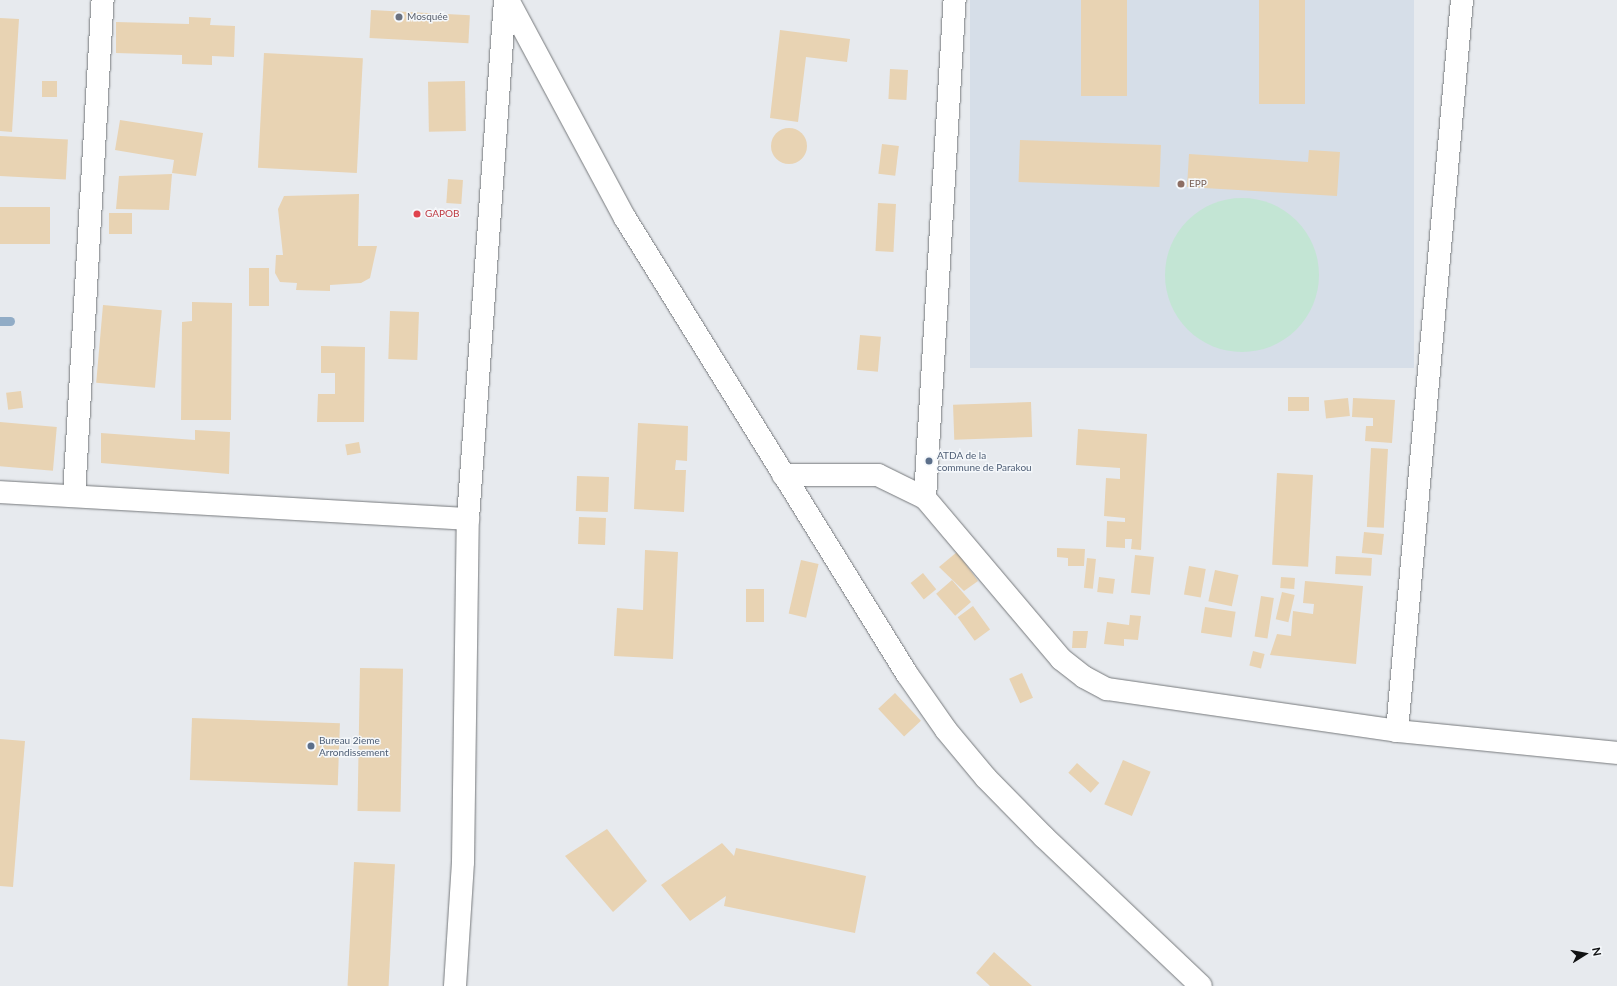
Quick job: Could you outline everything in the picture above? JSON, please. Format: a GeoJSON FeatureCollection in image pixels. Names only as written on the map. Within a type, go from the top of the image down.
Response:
{"type":"FeatureCollection","features":[{"type":"Feature","properties":{"kind":"street"},"geometry":{"type":"LineString","coordinates":[[74,496],[102,0]]}},
{"type":"Feature","properties":{"kind":"street"},"geometry":{"type":"LineString","coordinates":[[506,0],[625,218],[783,475],[946,730],[986,778],[1038,831],[1201,986]]}},
{"type":"Feature","properties":{"kind":"street"},"geometry":{"type":"LineString","coordinates":[[455,986],[463,862],[468,519],[506,0]]}},
{"type":"Feature","properties":{"kind":"street"},"geometry":{"type":"LineString","coordinates":[[925,498],[955,0]]}},
{"type":"Feature","properties":{"kind":"street"},"geometry":{"type":"LineString","coordinates":[[1397,731],[1462,0]]}},
{"type":"Feature","properties":{"kind":"street"},"geometry":{"type":"LineString","coordinates":[[783,475],[878,475],[925,498],[1061,659],[1084,677],[1107,689],[1397,731],[1617,753]]}},
{"type":"Feature","properties":{"kind":"street"},"geometry":{"type":"LineString","coordinates":[[0,492],[468,519]]}},
{"type":"Feature","properties":{"kind":"shaded area","name":"EPP"},"geometry":{"type":"Polygon","coordinates":[[[970,0],[1414,0],[1414,368],[970,368],[970,0]]]}},
{"type":"Feature","properties":{"kind":"green space"},"geometry":{"type":"Polygon","coordinates":[[[1234,198],[1250,198],[1264,201],[1278,207],[1285,211],[1301,226],[1310,239],[1316,253],[1319,275],[1316,297],[1310,311],[1306,318],[1291,334],[1278,343],[1264,349],[1250,352],[1234,352],[1220,349],[1199,339],[1178,318],[1168,297],[1165,283],[1165,267],[1168,253],[1178,232],[1199,211],[1220,201],[1234,198]]]}},
{"type":"Feature","properties":{"kind":"building"},"geometry":{"type":"Polygon","coordinates":[[[1081,0],[1127,0],[1127,96],[1081,96],[1081,0]]]}},
{"type":"Feature","properties":{"kind":"building"},"geometry":{"type":"Polygon","coordinates":[[[1259,0],[1305,0],[1305,104],[1259,104],[1259,0]]]}},
{"type":"Feature","properties":{"kind":"building"},"geometry":{"type":"Polygon","coordinates":[[[371,10],[470,15],[468,43],[370,38],[371,10]]]}},
{"type":"Feature","properties":{"kind":"building"},"geometry":{"type":"Polygon","coordinates":[[[189,17],[211,18],[210,25],[235,26],[234,57],[212,56],[212,65],[182,64],[182,55],[116,53],[116,22],[189,24],[189,17]]]}},
{"type":"Feature","properties":{"kind":"building"},"geometry":{"type":"Polygon","coordinates":[[[0,18],[19,19],[12,132],[0,131],[0,18]]]}},
{"type":"Feature","properties":{"kind":"building"},"geometry":{"type":"Polygon","coordinates":[[[780,30],[850,39],[847,62],[806,57],[798,122],[770,118],[780,30]]]}},
{"type":"Feature","properties":{"kind":"building"},"geometry":{"type":"Polygon","coordinates":[[[264,53],[363,58],[357,173],[258,168],[264,53]]]}},
{"type":"Feature","properties":{"kind":"building"},"geometry":{"type":"Polygon","coordinates":[[[890,69],[908,70],[906,100],[888,99],[890,69]]]}},
{"type":"Feature","properties":{"kind":"building"},"geometry":{"type":"Polygon","coordinates":[[[42,81],[57,81],[57,97],[42,97],[42,81]]]}},
{"type":"Feature","properties":{"kind":"building"},"geometry":{"type":"Polygon","coordinates":[[[465,81],[466,131],[429,132],[428,82],[465,81]]]}},
{"type":"Feature","properties":{"kind":"building"},"geometry":{"type":"Polygon","coordinates":[[[120,120],[203,133],[196,176],[172,173],[174,160],[115,150],[120,120]]]}},
{"type":"Feature","properties":{"kind":"building"},"geometry":{"type":"Polygon","coordinates":[[[793,128],[802,133],[806,139],[806,153],[802,159],[793,164],[785,164],[776,159],[772,153],[771,142],[776,133],[782,129],[793,128]]]}},
{"type":"Feature","properties":{"kind":"building"},"geometry":{"type":"Polygon","coordinates":[[[0,136],[68,140],[66,180],[0,176],[0,136]]]}},
{"type":"Feature","properties":{"kind":"building"},"geometry":{"type":"Polygon","coordinates":[[[1020,140],[1161,145],[1159,187],[1019,182],[1020,140]]]}},
{"type":"Feature","properties":{"kind":"building"},"geometry":{"type":"Polygon","coordinates":[[[882,144],[899,146],[895,176],[878,174],[882,144]]]}},
{"type":"Feature","properties":{"kind":"building"},"geometry":{"type":"Polygon","coordinates":[[[1309,150],[1340,152],[1337,196],[1187,187],[1189,154],[1308,162],[1309,150]]]}},
{"type":"Feature","properties":{"kind":"building"},"geometry":{"type":"Polygon","coordinates":[[[172,174],[169,210],[116,209],[119,176],[172,174]]]}},
{"type":"Feature","properties":{"kind":"building"},"geometry":{"type":"Polygon","coordinates":[[[448,179],[463,180],[461,204],[446,203],[448,179]]]}},
{"type":"Feature","properties":{"kind":"building"},"geometry":{"type":"Polygon","coordinates":[[[359,194],[358,246],[377,246],[370,278],[361,283],[330,285],[330,291],[296,290],[297,283],[280,282],[275,273],[276,255],[283,255],[278,209],[284,196],[359,194]]]}},
{"type":"Feature","properties":{"kind":"building"},"geometry":{"type":"Polygon","coordinates":[[[878,203],[896,204],[893,252],[875,251],[878,203]]]}},
{"type":"Feature","properties":{"kind":"building"},"geometry":{"type":"Polygon","coordinates":[[[0,207],[50,207],[50,244],[0,244],[0,207]]]}},
{"type":"Feature","properties":{"kind":"building"},"geometry":{"type":"Polygon","coordinates":[[[109,213],[132,213],[132,234],[109,234],[109,213]]]}},
{"type":"Feature","properties":{"kind":"building"},"geometry":{"type":"Polygon","coordinates":[[[249,268],[269,268],[269,306],[249,306],[249,268]]]}},
{"type":"Feature","properties":{"kind":"building"},"geometry":{"type":"Polygon","coordinates":[[[192,302],[232,303],[231,420],[181,420],[182,322],[192,321],[192,302]]]}},
{"type":"Feature","properties":{"kind":"building"},"geometry":{"type":"Polygon","coordinates":[[[103,305],[162,310],[155,388],[96,383],[103,305]]]}},
{"type":"Feature","properties":{"kind":"building"},"geometry":{"type":"Polygon","coordinates":[[[390,311],[419,312],[417,360],[388,359],[390,311]]]}},
{"type":"Feature","properties":{"kind":"building"},"geometry":{"type":"Polygon","coordinates":[[[860,335],[881,337],[878,372],[857,370],[860,335]]]}},
{"type":"Feature","properties":{"kind":"building"},"geometry":{"type":"Polygon","coordinates":[[[321,346],[365,347],[364,422],[317,422],[318,394],[335,394],[335,373],[321,373],[321,346]]]}},
{"type":"Feature","properties":{"kind":"building"},"geometry":{"type":"Polygon","coordinates":[[[21,391],[23,408],[8,410],[6,393],[21,391]]]}},
{"type":"Feature","properties":{"kind":"building"},"geometry":{"type":"Polygon","coordinates":[[[1288,397],[1309,397],[1309,411],[1288,411],[1288,397]]]}},
{"type":"Feature","properties":{"kind":"building"},"geometry":{"type":"Polygon","coordinates":[[[1348,398],[1350,416],[1326,418],[1324,401],[1348,398]]]}},
{"type":"Feature","properties":{"kind":"building"},"geometry":{"type":"Polygon","coordinates":[[[1353,398],[1395,400],[1392,443],[1365,441],[1366,426],[1373,426],[1373,418],[1352,417],[1353,398]]]}},
{"type":"Feature","properties":{"kind":"building"},"geometry":{"type":"Polygon","coordinates":[[[1031,402],[1032,437],[954,440],[953,405],[1031,402]]]}},
{"type":"Feature","properties":{"kind":"building"},"geometry":{"type":"Polygon","coordinates":[[[0,422],[57,427],[53,471],[0,466],[0,422]]]}},
{"type":"Feature","properties":{"kind":"building"},"geometry":{"type":"Polygon","coordinates":[[[638,423],[688,426],[687,461],[676,460],[675,470],[686,470],[684,512],[634,509],[638,423]]]}},
{"type":"Feature","properties":{"kind":"building"},"geometry":{"type":"Polygon","coordinates":[[[1078,429],[1147,434],[1141,550],[1131,549],[1132,539],[1125,539],[1125,548],[1106,547],[1107,521],[1125,522],[1125,518],[1104,516],[1106,478],[1120,479],[1120,468],[1076,465],[1078,429]]]}},
{"type":"Feature","properties":{"kind":"building"},"geometry":{"type":"Polygon","coordinates":[[[195,430],[230,432],[229,474],[101,463],[101,433],[195,440],[195,430]]]}},
{"type":"Feature","properties":{"kind":"building"},"geometry":{"type":"Polygon","coordinates":[[[359,442],[361,453],[347,455],[345,444],[359,442]]]}},
{"type":"Feature","properties":{"kind":"building"},"geometry":{"type":"Polygon","coordinates":[[[1371,448],[1388,449],[1384,528],[1367,527],[1371,448]]]}},
{"type":"Feature","properties":{"kind":"building"},"geometry":{"type":"Polygon","coordinates":[[[1277,473],[1313,475],[1308,567],[1272,565],[1277,473]]]}},
{"type":"Feature","properties":{"kind":"building"},"geometry":{"type":"Polygon","coordinates":[[[577,476],[609,477],[608,512],[576,511],[577,476]]]}},
{"type":"Feature","properties":{"kind":"building"},"geometry":{"type":"Polygon","coordinates":[[[579,517],[606,518],[605,545],[578,544],[579,517]]]}},
{"type":"Feature","properties":{"kind":"building"},"geometry":{"type":"Polygon","coordinates":[[[1364,532],[1384,534],[1382,555],[1362,553],[1364,532]]]}},
{"type":"Feature","properties":{"kind":"building"},"geometry":{"type":"Polygon","coordinates":[[[1057,548],[1085,549],[1084,566],[1068,566],[1068,558],[1057,557],[1057,548]]]}},
{"type":"Feature","properties":{"kind":"building"},"geometry":{"type":"Polygon","coordinates":[[[645,550],[678,552],[673,659],[614,656],[617,608],[643,610],[645,550]]]}},
{"type":"Feature","properties":{"kind":"building"},"geometry":{"type":"Polygon","coordinates":[[[957,552],[978,581],[964,591],[939,567],[957,552]]]}},
{"type":"Feature","properties":{"kind":"building"},"geometry":{"type":"Polygon","coordinates":[[[1135,555],[1154,557],[1150,595],[1131,593],[1135,555]]]}},
{"type":"Feature","properties":{"kind":"building"},"geometry":{"type":"Polygon","coordinates":[[[1336,556],[1372,558],[1371,576],[1335,574],[1336,556]]]}},
{"type":"Feature","properties":{"kind":"building"},"geometry":{"type":"Polygon","coordinates":[[[1087,558],[1096,559],[1093,589],[1084,588],[1087,558]]]}},
{"type":"Feature","properties":{"kind":"building"},"geometry":{"type":"Polygon","coordinates":[[[801,560],[819,564],[806,618],[789,614],[801,560]]]}},
{"type":"Feature","properties":{"kind":"building"},"geometry":{"type":"Polygon","coordinates":[[[1189,566],[1206,569],[1201,598],[1184,595],[1189,566]]]}},
{"type":"Feature","properties":{"kind":"building"},"geometry":{"type":"Polygon","coordinates":[[[1215,570],[1238,575],[1232,606],[1208,601],[1215,570]]]}},
{"type":"Feature","properties":{"kind":"building"},"geometry":{"type":"Polygon","coordinates":[[[923,573],[936,589],[924,599],[911,583],[923,573]]]}},
{"type":"Feature","properties":{"kind":"building"},"geometry":{"type":"Polygon","coordinates":[[[1099,577],[1115,579],[1113,594],[1097,592],[1099,577]]]}},
{"type":"Feature","properties":{"kind":"building"},"geometry":{"type":"Polygon","coordinates":[[[1281,577],[1295,578],[1294,589],[1280,588],[1281,577]]]}},
{"type":"Feature","properties":{"kind":"building"},"geometry":{"type":"Polygon","coordinates":[[[952,580],[971,602],[955,616],[936,594],[952,580]]]}},
{"type":"Feature","properties":{"kind":"building"},"geometry":{"type":"Polygon","coordinates":[[[1305,581],[1363,586],[1356,664],[1270,655],[1277,634],[1291,636],[1293,611],[1313,614],[1314,604],[1303,603],[1305,581]]]}},
{"type":"Feature","properties":{"kind":"building"},"geometry":{"type":"Polygon","coordinates":[[[746,589],[764,589],[764,622],[746,622],[746,589]]]}},
{"type":"Feature","properties":{"kind":"building"},"geometry":{"type":"Polygon","coordinates":[[[1282,592],[1295,595],[1288,622],[1276,619],[1282,592]]]}},
{"type":"Feature","properties":{"kind":"building"},"geometry":{"type":"Polygon","coordinates":[[[1261,596],[1274,598],[1267,639],[1255,636],[1261,596]]]}},
{"type":"Feature","properties":{"kind":"building"},"geometry":{"type":"Polygon","coordinates":[[[973,606],[990,629],[975,641],[958,617],[973,606]]]}},
{"type":"Feature","properties":{"kind":"building"},"geometry":{"type":"Polygon","coordinates":[[[1205,607],[1236,612],[1232,638],[1201,633],[1205,607]]]}},
{"type":"Feature","properties":{"kind":"building"},"geometry":{"type":"Polygon","coordinates":[[[1130,615],[1141,616],[1138,640],[1124,639],[1124,646],[1104,644],[1107,622],[1129,625],[1130,615]]]}},
{"type":"Feature","properties":{"kind":"building"},"geometry":{"type":"Polygon","coordinates":[[[1073,631],[1088,631],[1086,648],[1072,648],[1073,631]]]}},
{"type":"Feature","properties":{"kind":"building"},"geometry":{"type":"Polygon","coordinates":[[[1253,651],[1265,654],[1261,668],[1249,666],[1253,651]]]}},
{"type":"Feature","properties":{"kind":"building"},"geometry":{"type":"Polygon","coordinates":[[[360,668],[403,669],[400,812],[358,811],[360,668]]]}},
{"type":"Feature","properties":{"kind":"building"},"geometry":{"type":"Polygon","coordinates":[[[1022,673],[1033,698],[1020,703],[1009,679],[1022,673]]]}},
{"type":"Feature","properties":{"kind":"building"},"geometry":{"type":"Polygon","coordinates":[[[895,693],[921,721],[904,736],[878,709],[895,693]]]}},
{"type":"Feature","properties":{"kind":"building"},"geometry":{"type":"Polygon","coordinates":[[[192,718],[340,723],[338,785],[190,780],[192,718]]]}},
{"type":"Feature","properties":{"kind":"building"},"geometry":{"type":"Polygon","coordinates":[[[0,739],[25,741],[13,887],[0,886],[0,739]]]}},
{"type":"Feature","properties":{"kind":"building"},"geometry":{"type":"Polygon","coordinates":[[[1123,760],[1151,772],[1132,816],[1104,804],[1123,760]]]}},
{"type":"Feature","properties":{"kind":"building"},"geometry":{"type":"Polygon","coordinates":[[[1077,763],[1099,783],[1091,793],[1068,773],[1077,763]]]}},
{"type":"Feature","properties":{"kind":"building"},"geometry":{"type":"Polygon","coordinates":[[[607,829],[647,881],[613,912],[565,856],[607,829]]]}},
{"type":"Feature","properties":{"kind":"building"},"geometry":{"type":"Polygon","coordinates":[[[722,843],[734,856],[736,848],[866,876],[855,933],[724,906],[726,896],[690,921],[661,885],[722,843]]]}},
{"type":"Feature","properties":{"kind":"building"},"geometry":{"type":"Polygon","coordinates":[[[354,862],[395,864],[389,986],[348,986],[354,862]]]}},
{"type":"Feature","properties":{"kind":"building"},"geometry":{"type":"Polygon","coordinates":[[[994,952],[1032,986],[990,986],[976,973],[994,952]]]}},
{"type":"Feature","properties":{"kind":"waterway"},"geometry":{"type":"LineString","coordinates":[[0,321],[10,321]]}},
{"type":"Feature","properties":{"kind":"place","name":"Mosquée"},"geometry":{"type":"Point","coordinates":[399,17]}},
{"type":"Feature","properties":{"kind":"place","name":"EPP"},"geometry":{"type":"Point","coordinates":[1181,184]}},
{"type":"Feature","properties":{"kind":"place","name":"GAPOB"},"geometry":{"type":"Point","coordinates":[417,214]}},
{"type":"Feature","properties":{"kind":"place","name":"ATDA de la commune de Parakou"},"geometry":{"type":"Point","coordinates":[929,461]}},
{"type":"Feature","properties":{"kind":"place","name":"Bureau 2ieme Arrondissement"},"geometry":{"type":"Point","coordinates":[311,746]}}]}
